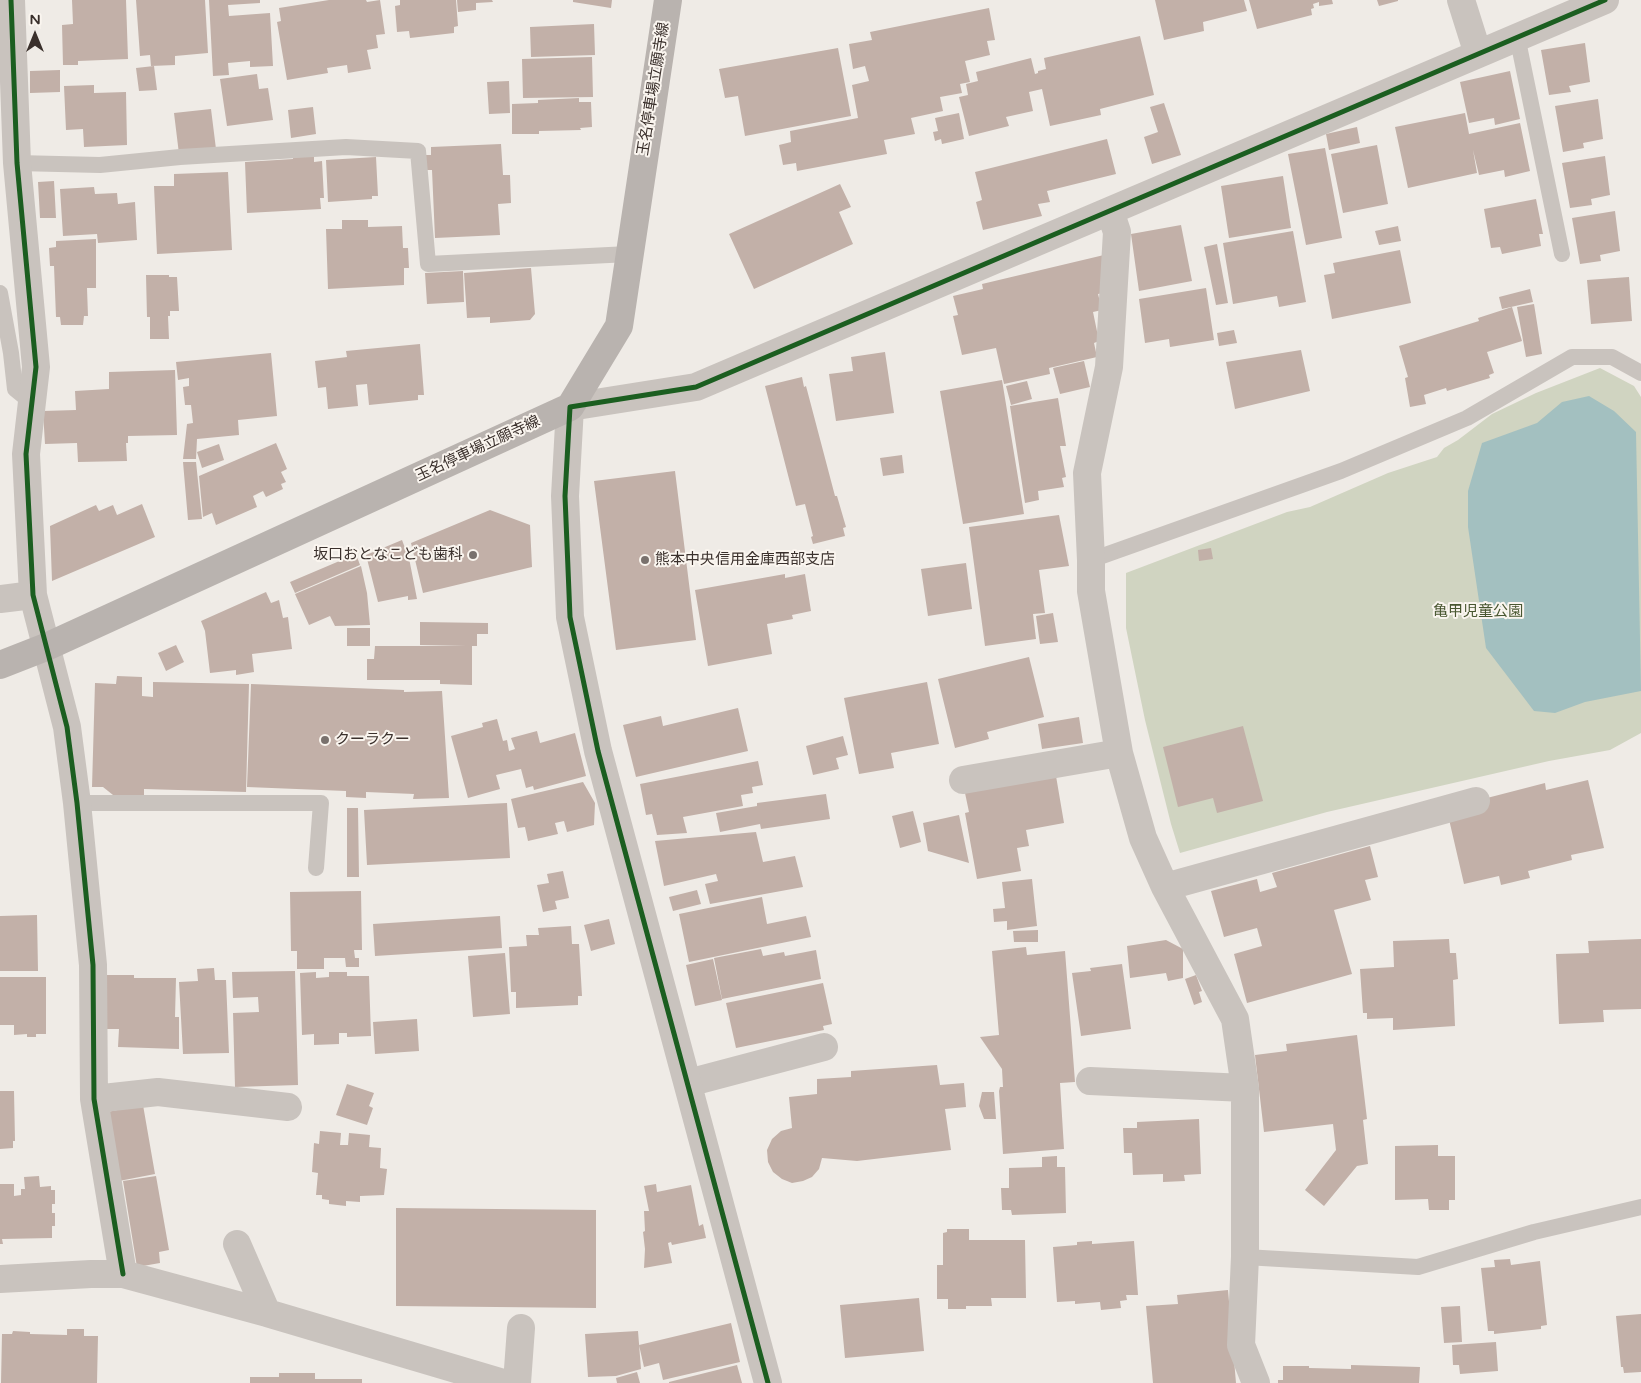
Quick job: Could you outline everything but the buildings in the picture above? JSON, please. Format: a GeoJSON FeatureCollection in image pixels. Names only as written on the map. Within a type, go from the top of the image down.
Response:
{"type":"FeatureCollection","features":[{"type":"Feature","properties":{"kind":"main road","name":"玉名停車場立願寺線"},"geometry":{"type":"LineString","coordinates":[[0,665],[46,647],[570,407],[619,326],[668,0]]}},
{"type":"Feature","properties":{"kind":"street"},"geometry":{"type":"LineString","coordinates":[[11,0],[17,163],[36,367],[26,454],[33,595],[67,727],[77,803],[93,965],[94,1099],[123,1274]]}},
{"type":"Feature","properties":{"kind":"street"},"geometry":{"type":"LineString","coordinates":[[1461,0],[1478,54]]}},
{"type":"Feature","properties":{"kind":"street"},"geometry":{"type":"LineString","coordinates":[[768,1383],[598,751],[570,617],[566,496],[570,407],[696,387],[1605,0]]}},
{"type":"Feature","properties":{"kind":"street"},"geometry":{"type":"LineString","coordinates":[[1110,211],[1117,232],[1108,367],[1087,473],[1091,591],[1119,753],[1143,838],[1165,887],[1236,1019],[1245,1088],[1245,1257],[1241,1345],[1256,1383]]}},
{"type":"Feature","properties":{"kind":"street"},"geometry":{"type":"LineString","coordinates":[[0,599],[33,595]]}},
{"type":"Feature","properties":{"kind":"street"},"geometry":{"type":"LineString","coordinates":[[963,780],[1119,753]]}},
{"type":"Feature","properties":{"kind":"street"},"geometry":{"type":"LineString","coordinates":[[1165,887],[1476,801]]}},
{"type":"Feature","properties":{"kind":"street"},"geometry":{"type":"LineString","coordinates":[[688,1083],[824,1047]]}},
{"type":"Feature","properties":{"kind":"street"},"geometry":{"type":"LineString","coordinates":[[1090,1081],[1245,1088]]}},
{"type":"Feature","properties":{"kind":"street"},"geometry":{"type":"LineString","coordinates":[[94,1099],[158,1092],[288,1107]]}},
{"type":"Feature","properties":{"kind":"street"},"geometry":{"type":"LineString","coordinates":[[237,1244],[267,1313]]}},
{"type":"Feature","properties":{"kind":"street"},"geometry":{"type":"LineString","coordinates":[[0,1279],[123,1274],[267,1313],[503,1383]]}},
{"type":"Feature","properties":{"kind":"street"},"geometry":{"type":"LineString","coordinates":[[517,1383],[521,1328]]}},
{"type":"Feature","properties":{"kind":"lane"},"geometry":{"type":"LineString","coordinates":[[1517,36],[1562,254]]}},
{"type":"Feature","properties":{"kind":"lane"},"geometry":{"type":"LineString","coordinates":[[17,163],[100,165],[180,157],[346,146],[418,151],[428,264],[629,254]]}},
{"type":"Feature","properties":{"kind":"lane"},"geometry":{"type":"LineString","coordinates":[[0,293],[11,353],[15,389],[31,402]]}},
{"type":"Feature","properties":{"kind":"lane"},"geometry":{"type":"LineString","coordinates":[[1091,560],[1341,471],[1467,418],[1572,357],[1612,357],[1641,373]]}},
{"type":"Feature","properties":{"kind":"lane"},"geometry":{"type":"LineString","coordinates":[[77,803],[321,803],[316,868]]}},
{"type":"Feature","properties":{"kind":"lane"},"geometry":{"type":"LineString","coordinates":[[1245,1257],[1418,1267],[1534,1232],[1641,1207]]}},
{"type":"Feature","properties":{"kind":"green space","name":"亀甲児童公園"},"geometry":{"type":"Polygon","coordinates":[[[1600,368],[1634,386],[1641,397],[1641,733],[1610,750],[1549,761],[1327,812],[1180,853],[1145,720],[1126,628],[1126,573],[1287,512],[1310,507],[1388,473],[1437,457],[1444,448],[1458,440],[1492,414],[1536,393],[1600,368]]]}},
{"type":"Feature","properties":{"kind":"water"},"geometry":{"type":"Polygon","coordinates":[[[1589,396],[1614,411],[1636,432],[1641,691],[1585,702],[1555,713],[1534,711],[1486,648],[1468,527],[1468,491],[1482,443],[1537,423],[1562,402],[1589,396]]]}},
{"type":"Feature","properties":{"kind":"cycle path"},"geometry":{"type":"LineString","coordinates":[[11,0],[17,163],[36,367],[26,454],[33,595],[67,727],[77,803],[93,965],[94,1099],[123,1274]]}},
{"type":"Feature","properties":{"kind":"cycle path"},"geometry":{"type":"LineString","coordinates":[[768,1383],[598,751],[570,617],[565,496],[570,407],[696,387],[1605,0]]}},
{"type":"Feature","properties":{"kind":"place","name":"坂口おとなこども歯科"},"geometry":{"type":"Point","coordinates":[473,555]}},
{"type":"Feature","properties":{"kind":"place","name":"熊本中央信用金庫西部支店"},"geometry":{"type":"Point","coordinates":[645,560]}},
{"type":"Feature","properties":{"kind":"place","name":"クーラクー"},"geometry":{"type":"Point","coordinates":[325,740]}}]}
